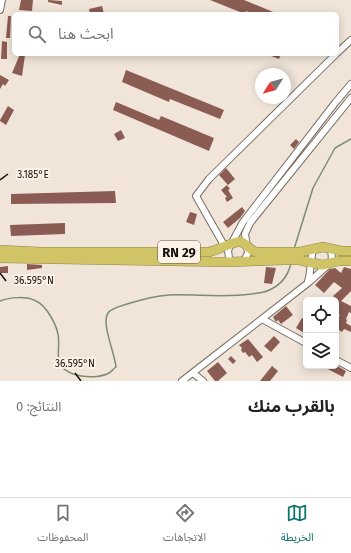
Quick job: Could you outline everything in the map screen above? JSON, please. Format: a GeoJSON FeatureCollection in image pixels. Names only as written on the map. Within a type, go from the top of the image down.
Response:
{"type":"FeatureCollection","features":[{"type":"Feature","properties":{"kind":"highway","name":"RN 29"},"geometry":{"type":"LineString","coordinates":[[0,250],[41,252],[203,252],[214,251],[237,241],[242,242],[254,252],[300,252],[323,247],[351,251]]}},
{"type":"Feature","properties":{"kind":"highway","name":"RN 29"},"geometry":{"type":"LineString","coordinates":[[0,258],[233,262],[299,260],[319,265],[328,265],[339,261],[351,261]]}},
{"type":"Feature","properties":{"kind":"street"},"geometry":{"type":"LineString","coordinates":[[0,10],[2,0]]}},
{"type":"Feature","properties":{"kind":"street"},"geometry":{"type":"LineString","coordinates":[[339,51],[351,40]]}},
{"type":"Feature","properties":{"kind":"street"},"geometry":{"type":"LineString","coordinates":[[228,246],[196,196],[209,179],[334,56]]}},
{"type":"Feature","properties":{"kind":"street"},"geometry":{"type":"LineString","coordinates":[[233,262],[228,255],[228,246],[243,222],[351,84]]}},
{"type":"Feature","properties":{"kind":"street"},"geometry":{"type":"LineString","coordinates":[[244,261],[247,256],[247,246],[244,234],[250,223],[351,98]]}},
{"type":"Feature","properties":{"kind":"street"},"geometry":{"type":"LineString","coordinates":[[308,283],[311,273],[311,256],[314,249]]}},
{"type":"Feature","properties":{"kind":"street"},"geometry":{"type":"LineString","coordinates":[[182,381],[308,283],[328,265],[332,259],[331,249]]}},
{"type":"Feature","properties":{"kind":"street"},"geometry":{"type":"LineString","coordinates":[[262,319],[303,341]]}},
{"type":"Feature","properties":{"kind":"street"},"geometry":{"type":"LineString","coordinates":[[339,362],[351,368]]}},
{"type":"Feature","properties":{"kind":"street"},"geometry":{"type":"LineString","coordinates":[[193,373],[203,381]]}},
{"type":"Feature","properties":{"kind":"building"},"geometry":{"type":"Polygon","coordinates":[[[21,0],[33,0],[32,11],[19,10],[21,0]]]}},
{"type":"Feature","properties":{"kind":"building"},"geometry":{"type":"Polygon","coordinates":[[[48,0],[62,1],[62,5],[48,2],[48,0]]]}},
{"type":"Feature","properties":{"kind":"building"},"geometry":{"type":"Polygon","coordinates":[[[210,0],[244,0],[273,12],[246,11],[240,12],[210,0]]]}},
{"type":"Feature","properties":{"kind":"building"},"geometry":{"type":"Polygon","coordinates":[[[102,6],[104,12],[90,12],[89,9],[102,6]]]}},
{"type":"Feature","properties":{"kind":"building"},"geometry":{"type":"Polygon","coordinates":[[[8,16],[11,16],[10,38],[6,38],[8,16]]]}},
{"type":"Feature","properties":{"kind":"building"},"geometry":{"type":"Polygon","coordinates":[[[2,41],[7,42],[7,59],[1,59],[2,41]]]}},
{"type":"Feature","properties":{"kind":"building"},"geometry":{"type":"Polygon","coordinates":[[[19,56],[25,56],[22,76],[12,73],[19,56]]]}},
{"type":"Feature","properties":{"kind":"building"},"geometry":{"type":"Polygon","coordinates":[[[271,56],[280,56],[279,59],[271,56]]]}},
{"type":"Feature","properties":{"kind":"building"},"geometry":{"type":"Polygon","coordinates":[[[126,70],[224,110],[220,119],[170,99],[169,102],[122,82],[126,70]]]}},
{"type":"Feature","properties":{"kind":"building"},"geometry":{"type":"Polygon","coordinates":[[[0,75],[9,80],[5,86],[3,84],[0,89],[0,75]]]}},
{"type":"Feature","properties":{"kind":"building"},"geometry":{"type":"Polygon","coordinates":[[[116,102],[159,120],[161,116],[214,138],[209,151],[113,110],[116,102]]]}},
{"type":"Feature","properties":{"kind":"building"},"geometry":{"type":"Polygon","coordinates":[[[8,106],[14,110],[6,125],[0,120],[8,106]]]}},
{"type":"Feature","properties":{"kind":"building"},"geometry":{"type":"Polygon","coordinates":[[[121,130],[125,138],[118,141],[114,134],[121,130]]]}},
{"type":"Feature","properties":{"kind":"building"},"geometry":{"type":"Polygon","coordinates":[[[296,139],[299,142],[294,149],[290,145],[296,139]]]}},
{"type":"Feature","properties":{"kind":"building"},"geometry":{"type":"Polygon","coordinates":[[[226,168],[235,179],[228,185],[219,175],[226,168]]]}},
{"type":"Feature","properties":{"kind":"building"},"geometry":{"type":"Polygon","coordinates":[[[227,185],[233,198],[227,202],[225,198],[227,197],[221,190],[227,185]]]}},
{"type":"Feature","properties":{"kind":"building"},"geometry":{"type":"Polygon","coordinates":[[[115,191],[116,203],[11,204],[11,194],[115,191]]]}},
{"type":"Feature","properties":{"kind":"building"},"geometry":{"type":"Polygon","coordinates":[[[242,207],[245,211],[240,218],[228,228],[223,222],[242,207]]]}},
{"type":"Feature","properties":{"kind":"building"},"geometry":{"type":"Polygon","coordinates":[[[190,212],[197,214],[194,225],[186,222],[190,212]]]}},
{"type":"Feature","properties":{"kind":"building"},"geometry":{"type":"Polygon","coordinates":[[[65,223],[65,234],[11,236],[10,225],[65,223]]]}},
{"type":"Feature","properties":{"kind":"building"},"geometry":{"type":"Polygon","coordinates":[[[27,264],[42,265],[42,268],[27,270],[27,264]]]}},
{"type":"Feature","properties":{"kind":"building"},"geometry":{"type":"Polygon","coordinates":[[[8,266],[8,273],[0,273],[0,267],[8,266]]]}},
{"type":"Feature","properties":{"kind":"building"},"geometry":{"type":"Polygon","coordinates":[[[266,267],[276,268],[272,284],[264,283],[266,267]]]}},
{"type":"Feature","properties":{"kind":"building"},"geometry":{"type":"Polygon","coordinates":[[[344,267],[351,269],[351,291],[341,301],[351,306],[351,313],[349,312],[346,323],[351,326],[351,332],[344,329],[342,332],[339,330],[339,297],[333,296],[342,288],[334,282],[324,293],[315,285],[330,269],[335,268],[341,273],[344,267]]]}},
{"type":"Feature","properties":{"kind":"building"},"geometry":{"type":"Polygon","coordinates":[[[286,306],[293,315],[281,324],[278,320],[276,322],[273,317],[286,306]]]}},
{"type":"Feature","properties":{"kind":"building"},"geometry":{"type":"Polygon","coordinates":[[[302,318],[303,318],[303,332],[296,328],[302,318]]]}},
{"type":"Feature","properties":{"kind":"building"},"geometry":{"type":"Polygon","coordinates":[[[274,336],[280,342],[271,352],[264,346],[274,336]]]}},
{"type":"Feature","properties":{"kind":"building"},"geometry":{"type":"Polygon","coordinates":[[[248,339],[263,357],[257,362],[252,355],[249,357],[245,352],[243,353],[241,350],[242,348],[239,345],[248,339]]]}},
{"type":"Feature","properties":{"kind":"building"},"geometry":{"type":"Polygon","coordinates":[[[231,356],[236,361],[233,364],[228,359],[231,356]]]}},
{"type":"Feature","properties":{"kind":"building"},"geometry":{"type":"Polygon","coordinates":[[[218,362],[227,373],[218,381],[215,381],[207,371],[218,362]]]}},
{"type":"Feature","properties":{"kind":"building"},"geometry":{"type":"Polygon","coordinates":[[[272,366],[278,371],[270,381],[260,381],[272,366]]]}},
{"type":"Feature","properties":{"kind":"building"},"geometry":{"type":"Polygon","coordinates":[[[339,367],[346,371],[343,377],[328,369],[339,369],[339,367]]]}},
{"type":"Feature","properties":{"kind":"waterway"},"geometry":{"type":"LineString","coordinates":[[294,249],[313,188],[335,148],[351,139]]}},
{"type":"Feature","properties":{"kind":"waterway"},"geometry":{"type":"LineString","coordinates":[[0,301],[13,298],[23,298],[32,299],[40,303],[50,315],[57,330],[59,337],[58,358],[62,367],[67,371],[81,376],[97,376],[109,373],[116,367],[106,324],[106,318],[111,310],[119,306],[153,297],[179,295],[231,296],[265,292],[280,284],[286,277],[291,263]]}}]}
